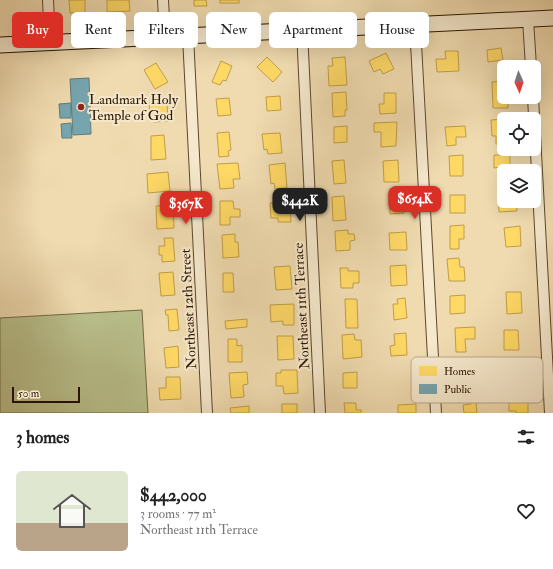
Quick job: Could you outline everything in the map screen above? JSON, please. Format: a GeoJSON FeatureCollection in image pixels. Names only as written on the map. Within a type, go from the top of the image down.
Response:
{"type":"FeatureCollection","features":[{"type":"Feature","properties":{"kind":"main road"},"geometry":{"type":"LineString","coordinates":[[429,24],[553,18]]}},
{"type":"Feature","properties":{"kind":"main road"},"geometry":{"type":"LineString","coordinates":[[198,35],[269,32]]}},
{"type":"Feature","properties":{"kind":"main road"},"geometry":{"type":"LineString","coordinates":[[63,41],[134,38]]}},
{"type":"Feature","properties":{"kind":"main road"},"geometry":{"type":"LineString","coordinates":[[0,45],[12,44]]}},
{"type":"Feature","properties":{"kind":"street"},"geometry":{"type":"LineString","coordinates":[[48,0],[49,12]]}},
{"type":"Feature","properties":{"kind":"street"},"geometry":{"type":"LineString","coordinates":[[163,0],[164,12]]}},
{"type":"Feature","properties":{"kind":"street"},"geometry":{"type":"LineString","coordinates":[[528,19],[531,60]]}},
{"type":"Feature","properties":{"kind":"street","name":"Northeast 12th Street"},"geometry":{"type":"LineString","coordinates":[[189,48],[207,413]]}},
{"type":"Feature","properties":{"kind":"street","name":"Northeast 11th Terrace"},"geometry":{"type":"LineString","coordinates":[[303,48],[320,413]]}},
{"type":"Feature","properties":{"kind":"street"},"geometry":{"type":"LineString","coordinates":[[416,48],[433,357]]}},
{"type":"Feature","properties":{"kind":"street"},"geometry":{"type":"LineString","coordinates":[[533,104],[550,413]]}},
{"type":"Feature","properties":{"kind":"street"},"geometry":{"type":"LineString","coordinates":[[435,403],[436,413]]}},
{"type":"Feature","properties":{"kind":"green space"},"geometry":{"type":"Polygon","coordinates":[[[142,310],[148,413],[0,413],[0,318],[142,310]]]}},
{"type":"Feature","properties":{"kind":"building: Homes"},"geometry":{"type":"Polygon","coordinates":[[[69,0],[85,0],[85,12],[70,13],[69,0]]]}},
{"type":"Feature","properties":{"kind":"building: Homes"},"geometry":{"type":"Polygon","coordinates":[[[107,0],[129,0],[130,11],[107,12],[107,0]]]}},
{"type":"Feature","properties":{"kind":"building: Homes"},"geometry":{"type":"Polygon","coordinates":[[[194,0],[206,0],[207,6],[194,6],[194,0]]]}},
{"type":"Feature","properties":{"kind":"building: Homes"},"geometry":{"type":"Polygon","coordinates":[[[220,0],[239,0],[239,3],[220,3],[220,0]]]}},
{"type":"Feature","properties":{"kind":"building: Homes"},"geometry":{"type":"Polygon","coordinates":[[[501,48],[503,60],[488,62],[487,50],[501,48]]]}},
{"type":"Feature","properties":{"kind":"building: Homes"},"geometry":{"type":"Polygon","coordinates":[[[445,51],[458,51],[459,71],[437,72],[436,59],[446,59],[445,51]]]}},
{"type":"Feature","properties":{"kind":"building: Homes"},"geometry":{"type":"Polygon","coordinates":[[[386,53],[394,69],[383,74],[380,69],[374,72],[369,61],[386,53]]]}},
{"type":"Feature","properties":{"kind":"building: Homes"},"geometry":{"type":"Polygon","coordinates":[[[267,57],[282,72],[273,82],[257,67],[267,57]]]}},
{"type":"Feature","properties":{"kind":"building: Homes"},"geometry":{"type":"Polygon","coordinates":[[[345,57],[347,85],[329,86],[328,66],[333,66],[332,58],[345,57]]]}},
{"type":"Feature","properties":{"kind":"building: Homes"},"geometry":{"type":"Polygon","coordinates":[[[221,61],[232,66],[226,81],[223,80],[220,85],[212,82],[221,61]]]}},
{"type":"Feature","properties":{"kind":"building: Homes"},"geometry":{"type":"Polygon","coordinates":[[[156,63],[168,82],[155,89],[144,70],[156,63]]]}},
{"type":"Feature","properties":{"kind":"building: Homes"},"geometry":{"type":"Polygon","coordinates":[[[492,82],[497,82],[497,104],[508,104],[508,108],[493,108],[492,82]]]}},
{"type":"Feature","properties":{"kind":"building: Homes"},"geometry":{"type":"Polygon","coordinates":[[[346,92],[347,110],[345,110],[345,116],[333,117],[332,93],[346,92]]]}},
{"type":"Feature","properties":{"kind":"building: Homes"},"geometry":{"type":"Polygon","coordinates":[[[384,93],[396,93],[396,113],[380,114],[379,104],[384,104],[384,93]]]}},
{"type":"Feature","properties":{"kind":"building: Homes"},"geometry":{"type":"Polygon","coordinates":[[[280,96],[281,110],[267,111],[266,97],[280,96]]]}},
{"type":"Feature","properties":{"kind":"building: Homes"},"geometry":{"type":"Polygon","coordinates":[[[229,98],[231,115],[218,116],[216,99],[229,98]]]}},
{"type":"Feature","properties":{"kind":"building: Homes"},"geometry":{"type":"Polygon","coordinates":[[[167,102],[168,121],[154,122],[154,115],[150,115],[149,103],[167,102]]]}},
{"type":"Feature","properties":{"kind":"building: Homes"},"geometry":{"type":"Polygon","coordinates":[[[491,120],[497,120],[497,144],[496,136],[492,136],[491,120]]]}},
{"type":"Feature","properties":{"kind":"building: Homes"},"geometry":{"type":"Polygon","coordinates":[[[397,122],[396,146],[381,147],[381,132],[374,132],[374,123],[397,122]]]}},
{"type":"Feature","properties":{"kind":"building: Homes"},"geometry":{"type":"Polygon","coordinates":[[[347,126],[347,142],[334,143],[334,127],[347,126]]]}},
{"type":"Feature","properties":{"kind":"building: Homes"},"geometry":{"type":"Polygon","coordinates":[[[465,126],[466,137],[456,137],[456,145],[447,146],[445,127],[465,126]]]}},
{"type":"Feature","properties":{"kind":"building: Homes"},"geometry":{"type":"Polygon","coordinates":[[[229,132],[231,150],[228,151],[229,156],[219,157],[217,133],[229,132]]]}},
{"type":"Feature","properties":{"kind":"building: Homes"},"geometry":{"type":"Polygon","coordinates":[[[280,133],[282,153],[268,154],[267,149],[264,150],[262,134],[280,133]]]}},
{"type":"Feature","properties":{"kind":"building: Homes"},"geometry":{"type":"Polygon","coordinates":[[[164,135],[166,159],[151,160],[151,136],[164,135]]]}},
{"type":"Feature","properties":{"kind":"building: Homes"},"geometry":{"type":"Polygon","coordinates":[[[463,155],[463,176],[450,176],[449,156],[463,155]]]}},
{"type":"Feature","properties":{"kind":"building: Homes"},"geometry":{"type":"Polygon","coordinates":[[[494,155],[510,156],[510,164],[497,164],[497,168],[494,168],[494,155]]]}},
{"type":"Feature","properties":{"kind":"building: Homes"},"geometry":{"type":"Polygon","coordinates":[[[344,160],[346,183],[334,184],[332,161],[344,160]]]}},
{"type":"Feature","properties":{"kind":"building: Homes"},"geometry":{"type":"Polygon","coordinates":[[[398,160],[399,182],[384,182],[383,161],[398,160]]]}},
{"type":"Feature","properties":{"kind":"building: Homes"},"geometry":{"type":"Polygon","coordinates":[[[238,163],[240,179],[233,179],[234,188],[220,189],[217,164],[238,163]]]}},
{"type":"Feature","properties":{"kind":"building: Homes"},"geometry":{"type":"Polygon","coordinates":[[[285,163],[287,188],[275,189],[274,183],[271,184],[269,165],[285,163]]]}},
{"type":"Feature","properties":{"kind":"building: Homes"},"geometry":{"type":"Polygon","coordinates":[[[168,172],[170,191],[148,193],[147,174],[168,172]]]}},
{"type":"Feature","properties":{"kind":"building: Homes"},"geometry":{"type":"Polygon","coordinates":[[[402,193],[404,213],[390,214],[389,194],[402,193]]]}},
{"type":"Feature","properties":{"kind":"building: Homes"},"geometry":{"type":"Polygon","coordinates":[[[450,195],[465,195],[465,213],[450,213],[450,195]]]}},
{"type":"Feature","properties":{"kind":"building: Homes"},"geometry":{"type":"Polygon","coordinates":[[[344,196],[346,220],[333,221],[332,197],[344,196]]]}},
{"type":"Feature","properties":{"kind":"building: Homes"},"geometry":{"type":"Polygon","coordinates":[[[220,201],[233,201],[234,209],[240,209],[240,217],[230,217],[230,225],[220,225],[220,201]]]}},
{"type":"Feature","properties":{"kind":"building: Homes"},"geometry":{"type":"Polygon","coordinates":[[[290,202],[291,222],[278,222],[278,218],[271,218],[270,203],[290,202]]]}},
{"type":"Feature","properties":{"kind":"building: Homes"},"geometry":{"type":"Polygon","coordinates":[[[173,205],[174,228],[157,229],[156,206],[173,205]]]}},
{"type":"Feature","properties":{"kind":"building: Homes"},"geometry":{"type":"Polygon","coordinates":[[[499,208],[517,208],[517,211],[499,212],[499,208]]]}},
{"type":"Feature","properties":{"kind":"building: Homes"},"geometry":{"type":"Polygon","coordinates":[[[464,225],[464,239],[459,239],[459,249],[450,249],[450,226],[464,225]]]}},
{"type":"Feature","properties":{"kind":"building: Homes"},"geometry":{"type":"Polygon","coordinates":[[[520,226],[521,246],[506,247],[504,228],[520,226]]]}},
{"type":"Feature","properties":{"kind":"building: Homes"},"geometry":{"type":"Polygon","coordinates":[[[348,230],[348,234],[354,234],[355,240],[350,241],[350,250],[336,251],[335,231],[348,230]]]}},
{"type":"Feature","properties":{"kind":"building: Homes"},"geometry":{"type":"Polygon","coordinates":[[[406,232],[407,250],[390,250],[389,233],[406,232]]]}},
{"type":"Feature","properties":{"kind":"building: Homes"},"geometry":{"type":"Polygon","coordinates":[[[235,234],[235,242],[238,242],[239,257],[223,258],[222,235],[235,234]]]}},
{"type":"Feature","properties":{"kind":"building: Homes"},"geometry":{"type":"Polygon","coordinates":[[[164,238],[173,238],[175,261],[162,262],[162,255],[159,255],[159,246],[165,246],[164,238]]]}},
{"type":"Feature","properties":{"kind":"building: Homes"},"geometry":{"type":"Polygon","coordinates":[[[459,258],[460,267],[464,267],[465,281],[449,281],[447,259],[459,258]]]}},
{"type":"Feature","properties":{"kind":"building: Homes"},"geometry":{"type":"Polygon","coordinates":[[[406,265],[407,285],[391,286],[390,266],[406,265]]]}},
{"type":"Feature","properties":{"kind":"building: Homes"},"geometry":{"type":"Polygon","coordinates":[[[290,266],[292,289],[276,290],[274,267],[290,266]]]}},
{"type":"Feature","properties":{"kind":"building: Homes"},"geometry":{"type":"Polygon","coordinates":[[[340,268],[348,268],[348,271],[359,271],[359,283],[353,283],[353,288],[341,288],[340,268]]]}},
{"type":"Feature","properties":{"kind":"building: Homes"},"geometry":{"type":"Polygon","coordinates":[[[173,272],[175,295],[161,296],[159,273],[173,272]]]}},
{"type":"Feature","properties":{"kind":"building: Homes"},"geometry":{"type":"Polygon","coordinates":[[[223,273],[233,273],[234,292],[223,292],[223,273]]]}},
{"type":"Feature","properties":{"kind":"building: Homes"},"geometry":{"type":"Polygon","coordinates":[[[506,292],[521,292],[522,313],[507,314],[506,292]]]}},
{"type":"Feature","properties":{"kind":"building: Homes"},"geometry":{"type":"Polygon","coordinates":[[[465,295],[465,313],[450,314],[450,296],[465,295]]]}},
{"type":"Feature","properties":{"kind":"building: Homes"},"geometry":{"type":"Polygon","coordinates":[[[405,298],[407,318],[394,320],[393,304],[398,304],[397,299],[405,298]]]}},
{"type":"Feature","properties":{"kind":"building: Homes"},"geometry":{"type":"Polygon","coordinates":[[[345,299],[357,299],[358,328],[346,328],[345,299]]]}},
{"type":"Feature","properties":{"kind":"building: Homes"},"geometry":{"type":"Polygon","coordinates":[[[294,304],[294,325],[283,325],[283,321],[271,322],[270,305],[294,304]]]}},
{"type":"Feature","properties":{"kind":"building: Homes"},"geometry":{"type":"Polygon","coordinates":[[[177,309],[179,330],[169,331],[168,315],[166,315],[165,310],[177,309]]]}},
{"type":"Feature","properties":{"kind":"building: Homes"},"geometry":{"type":"Polygon","coordinates":[[[247,319],[247,327],[226,329],[225,321],[247,319]]]}},
{"type":"Feature","properties":{"kind":"building: Homes"},"geometry":{"type":"Polygon","coordinates":[[[475,327],[475,339],[465,339],[466,352],[456,352],[455,328],[475,327]]]}},
{"type":"Feature","properties":{"kind":"building: Homes"},"geometry":{"type":"Polygon","coordinates":[[[504,330],[518,330],[519,350],[504,350],[504,330]]]}},
{"type":"Feature","properties":{"kind":"building: Homes"},"geometry":{"type":"Polygon","coordinates":[[[406,333],[407,355],[391,356],[390,346],[395,345],[394,334],[406,333]]]}},
{"type":"Feature","properties":{"kind":"building: Homes"},"geometry":{"type":"Polygon","coordinates":[[[354,334],[355,340],[361,340],[362,357],[343,359],[342,335],[354,334]]]}},
{"type":"Feature","properties":{"kind":"building: Homes"},"geometry":{"type":"Polygon","coordinates":[[[277,336],[293,336],[294,359],[278,360],[277,336]]]}},
{"type":"Feature","properties":{"kind":"building: Homes"},"geometry":{"type":"Polygon","coordinates":[[[228,339],[237,339],[237,346],[242,345],[242,362],[228,362],[228,339]]]}},
{"type":"Feature","properties":{"kind":"building: Homes"},"geometry":{"type":"Polygon","coordinates":[[[178,346],[179,367],[166,368],[164,348],[178,346]]]}},
{"type":"Feature","properties":{"kind":"building: Homes"},"geometry":{"type":"Polygon","coordinates":[[[281,370],[297,370],[298,393],[284,394],[283,386],[276,386],[276,373],[281,373],[281,370]]]}},
{"type":"Feature","properties":{"kind":"building: Homes"},"geometry":{"type":"Polygon","coordinates":[[[247,372],[248,384],[243,385],[244,397],[231,398],[229,373],[247,372]]]}},
{"type":"Feature","properties":{"kind":"building: Homes"},"geometry":{"type":"Polygon","coordinates":[[[357,372],[357,388],[343,388],[343,373],[357,372]]]}},
{"type":"Feature","properties":{"kind":"building: Homes"},"geometry":{"type":"Polygon","coordinates":[[[166,377],[180,377],[181,399],[160,400],[159,388],[166,388],[166,377]]]}},
{"type":"Feature","properties":{"kind":"building: Homes"},"geometry":{"type":"Polygon","coordinates":[[[344,403],[356,403],[356,410],[361,410],[361,413],[345,413],[344,403]]]}},
{"type":"Feature","properties":{"kind":"building: Homes"},"geometry":{"type":"Polygon","coordinates":[[[476,403],[477,413],[464,413],[463,405],[476,403]]]}},
{"type":"Feature","properties":{"kind":"building: Homes"},"geometry":{"type":"Polygon","coordinates":[[[509,403],[528,403],[528,413],[516,413],[516,411],[509,411],[509,403]]]}},
{"type":"Feature","properties":{"kind":"building: Homes"},"geometry":{"type":"Polygon","coordinates":[[[282,404],[297,404],[297,413],[282,413],[282,404]]]}},
{"type":"Feature","properties":{"kind":"building: Homes"},"geometry":{"type":"Polygon","coordinates":[[[416,404],[416,413],[398,413],[398,405],[416,404]]]}},
{"type":"Feature","properties":{"kind":"building: Homes"},"geometry":{"type":"Polygon","coordinates":[[[249,406],[249,413],[231,413],[230,408],[249,406]]]}},
{"type":"Feature","properties":{"kind":"building: Public","name":"Landmark Holy Temple of God"},"geometry":{"type":"Polygon","coordinates":[[[89,78],[91,134],[73,135],[70,79],[89,78]]]}},
{"type":"Feature","properties":{"kind":"building: Public"},"geometry":{"type":"Polygon","coordinates":[[[71,103],[71,118],[60,118],[59,104],[71,103]]]}},
{"type":"Feature","properties":{"kind":"building: Public"},"geometry":{"type":"Polygon","coordinates":[[[71,123],[72,138],[62,138],[61,124],[71,123]]]}},
{"type":"Feature","properties":{"kind":"place","name":"Landmark Holy Temple of God"},"geometry":{"type":"Point","coordinates":[81,107]}}]}
